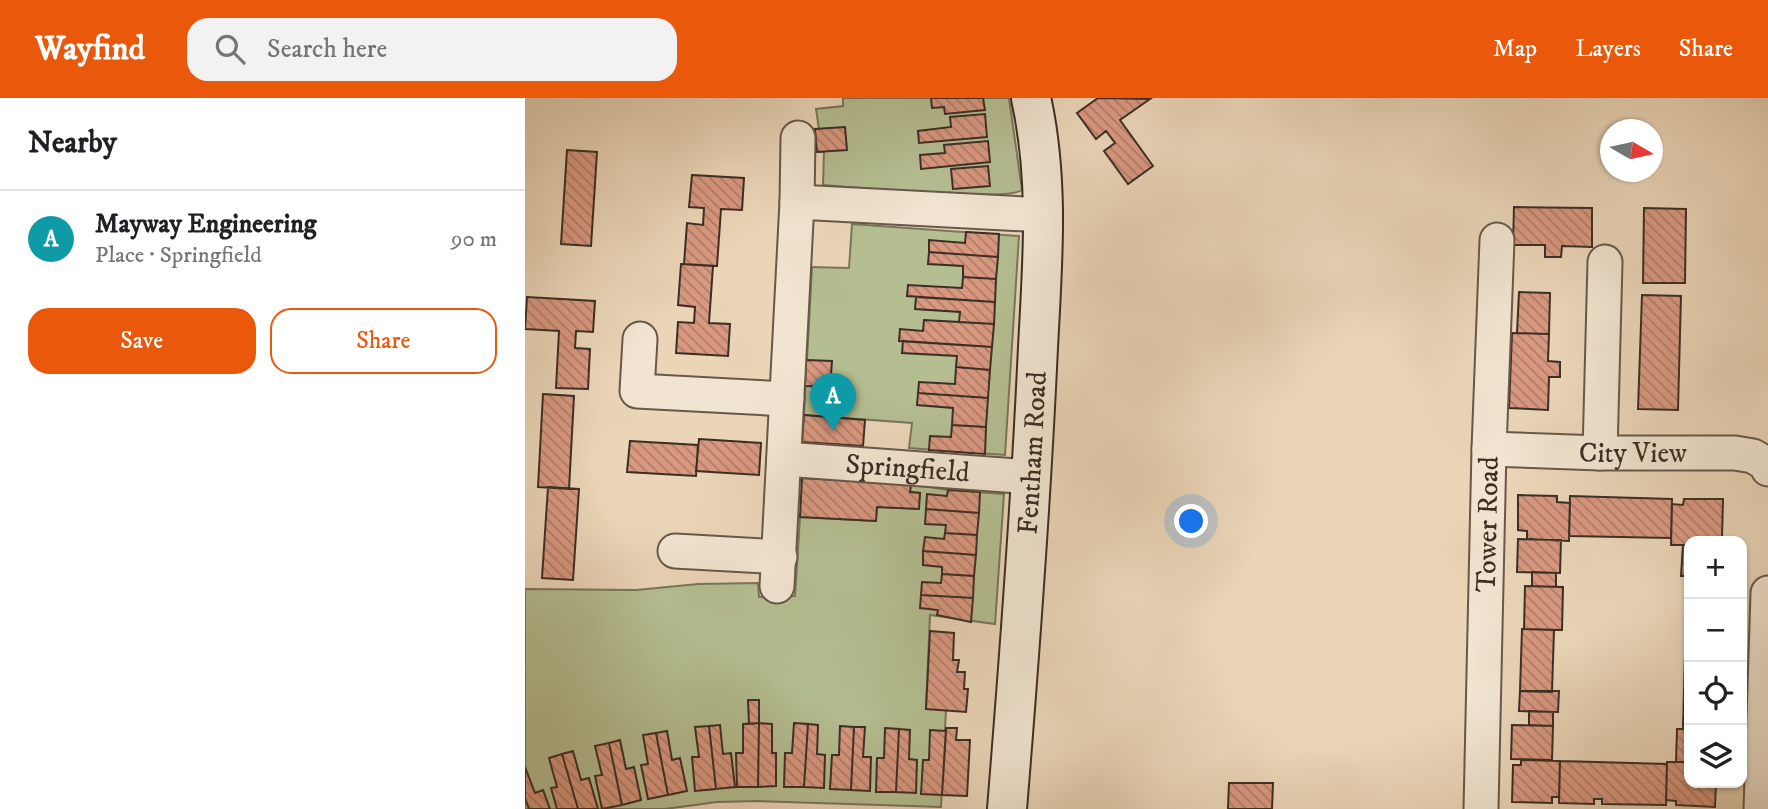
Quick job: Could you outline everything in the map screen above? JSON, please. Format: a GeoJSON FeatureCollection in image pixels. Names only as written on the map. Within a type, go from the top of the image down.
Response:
{"type":"FeatureCollection","features":[{"type":"Feature","properties":{"kind":"street","name":"Fentham Road"},"geometry":{"type":"LineString","coordinates":[[1007,809],[1032,477],[1044,215],[1040,138],[1031,98]]}},
{"type":"Feature","properties":{"kind":"street"},"geometry":{"type":"LineString","coordinates":[[675,551],[779,571],[798,138]]}},
{"type":"Feature","properties":{"kind":"street"},"geometry":{"type":"LineString","coordinates":[[797,202],[1044,215]]}},
{"type":"Feature","properties":{"kind":"street","name":"Tower Road"},"geometry":{"type":"LineString","coordinates":[[1481,809],[1489,449],[1497,240]]}},
{"type":"Feature","properties":{"kind":"street"},"geometry":{"type":"LineString","coordinates":[[1600,453],[1605,262]]}},
{"type":"Feature","properties":{"kind":"street"},"geometry":{"type":"LineString","coordinates":[[640,340],[637,391],[787,399]]}},
{"type":"Feature","properties":{"kind":"street","name":"City View"},"geometry":{"type":"LineString","coordinates":[[1489,449],[1600,453],[1735,453],[1753,456],[1768,466],[1768,469]]}},
{"type":"Feature","properties":{"kind":"street","name":"Springfield"},"geometry":{"type":"LineString","coordinates":[[784,458],[1032,477]]}},
{"type":"Feature","properties":{"kind":"street"},"geometry":{"type":"LineString","coordinates":[[1761,809],[1768,593]]}},
{"type":"Feature","properties":{"kind":"green space"},"geometry":{"type":"Polygon","coordinates":[[[843,98],[1009,98],[1022,190],[988,195],[823,185],[824,152],[817,152],[815,129],[819,129],[816,109],[843,106],[843,98]]]}},
{"type":"Feature","properties":{"kind":"green space"},"geometry":{"type":"Polygon","coordinates":[[[852,224],[1019,236],[1005,455],[909,448],[912,423],[804,415],[812,267],[849,268],[852,224]]]}},
{"type":"Feature","properties":{"kind":"green space"},"geometry":{"type":"Polygon","coordinates":[[[911,484],[1004,494],[995,624],[930,615],[926,708],[946,710],[941,807],[758,801],[717,802],[665,809],[525,809],[525,589],[636,590],[698,584],[758,583],[759,597],[795,596],[800,517],[875,521],[877,507],[918,509],[920,493],[910,492],[911,484]]]}},
{"type":"Feature","properties":{"kind":"building"},"geometry":{"type":"Polygon","coordinates":[[[931,98],[983,98],[985,110],[945,114],[944,107],[932,108],[931,98]]]}},
{"type":"Feature","properties":{"kind":"building"},"geometry":{"type":"Polygon","coordinates":[[[1098,98],[1150,99],[1120,120],[1153,166],[1128,184],[1104,151],[1115,143],[1106,131],[1096,139],[1077,113],[1098,98]]]}},
{"type":"Feature","properties":{"kind":"building"},"geometry":{"type":"Polygon","coordinates":[[[985,114],[987,137],[919,143],[918,131],[951,127],[950,117],[985,114]]]}},
{"type":"Feature","properties":{"kind":"building"},"geometry":{"type":"Polygon","coordinates":[[[845,127],[847,150],[817,152],[815,129],[845,127]]]}},
{"type":"Feature","properties":{"kind":"building"},"geometry":{"type":"Polygon","coordinates":[[[988,141],[990,162],[921,169],[920,155],[945,153],[944,145],[988,141]]]}},
{"type":"Feature","properties":{"kind":"building"},"geometry":{"type":"Polygon","coordinates":[[[567,150],[597,152],[591,246],[561,244],[567,150]]]}},
{"type":"Feature","properties":{"kind":"building"},"geometry":{"type":"Polygon","coordinates":[[[988,166],[990,186],[953,189],[951,169],[988,166]]]}},
{"type":"Feature","properties":{"kind":"building"},"geometry":{"type":"Polygon","coordinates":[[[692,175],[744,178],[742,210],[721,209],[717,266],[684,264],[687,223],[703,225],[704,208],[689,207],[692,175]]]}},
{"type":"Feature","properties":{"kind":"building"},"geometry":{"type":"Polygon","coordinates":[[[1514,207],[1592,208],[1592,247],[1562,246],[1561,257],[1545,257],[1545,245],[1513,245],[1514,207]]]}},
{"type":"Feature","properties":{"kind":"building"},"geometry":{"type":"Polygon","coordinates":[[[1644,208],[1686,209],[1685,283],[1643,283],[1644,208]]]}},
{"type":"Feature","properties":{"kind":"building"},"geometry":{"type":"Polygon","coordinates":[[[966,232],[999,234],[998,257],[929,252],[929,240],[965,243],[966,232]]]}},
{"type":"Feature","properties":{"kind":"building"},"geometry":{"type":"Polygon","coordinates":[[[929,252],[998,257],[996,279],[963,277],[963,266],[928,264],[929,252]]]}},
{"type":"Feature","properties":{"kind":"building"},"geometry":{"type":"Polygon","coordinates":[[[681,264],[713,266],[709,323],[730,324],[728,356],[676,353],[678,322],[694,323],[695,307],[678,305],[681,264]]]}},
{"type":"Feature","properties":{"kind":"building"},"geometry":{"type":"Polygon","coordinates":[[[963,277],[996,279],[995,302],[907,296],[908,285],[962,288],[963,277]]]}},
{"type":"Feature","properties":{"kind":"building"},"geometry":{"type":"Polygon","coordinates":[[[1519,292],[1550,293],[1549,334],[1517,333],[1519,292]]]}},
{"type":"Feature","properties":{"kind":"building"},"geometry":{"type":"Polygon","coordinates":[[[1642,295],[1681,296],[1678,410],[1638,409],[1642,295]]]}},
{"type":"Feature","properties":{"kind":"building"},"geometry":{"type":"Polygon","coordinates":[[[527,297],[595,301],[593,332],[576,331],[575,348],[590,349],[588,389],[556,388],[559,331],[525,329],[527,297]]]}},
{"type":"Feature","properties":{"kind":"building"},"geometry":{"type":"Polygon","coordinates":[[[916,297],[995,302],[994,324],[959,322],[960,312],[915,309],[916,297]]]}},
{"type":"Feature","properties":{"kind":"building"},"geometry":{"type":"Polygon","coordinates":[[[924,320],[994,324],[992,347],[899,341],[900,329],[923,331],[924,320]]]}},
{"type":"Feature","properties":{"kind":"building"},"geometry":{"type":"Polygon","coordinates":[[[1512,333],[1549,334],[1548,361],[1560,362],[1560,377],[1549,377],[1548,410],[1509,408],[1512,333]]]}},
{"type":"Feature","properties":{"kind":"building"},"geometry":{"type":"Polygon","coordinates":[[[903,341],[992,347],[990,370],[956,367],[957,356],[902,353],[903,341]]]}},
{"type":"Feature","properties":{"kind":"building"},"geometry":{"type":"Polygon","coordinates":[[[806,360],[832,361],[830,387],[805,386],[806,360]]]}},
{"type":"Feature","properties":{"kind":"building"},"geometry":{"type":"Polygon","coordinates":[[[956,367],[990,370],[988,398],[918,393],[919,382],[955,384],[956,367]]]}},
{"type":"Feature","properties":{"kind":"building"},"geometry":{"type":"Polygon","coordinates":[[[918,393],[988,398],[986,427],[952,425],[953,408],[917,405],[918,393]]]}},
{"type":"Feature","properties":{"kind":"building"},"geometry":{"type":"Polygon","coordinates":[[[543,394],[574,396],[569,489],[538,487],[543,394]]]}},
{"type":"Feature","properties":{"kind":"building"},"geometry":{"type":"Polygon","coordinates":[[[804,415],[865,420],[863,446],[802,442],[804,415]]]}},
{"type":"Feature","properties":{"kind":"building"},"geometry":{"type":"Polygon","coordinates":[[[952,425],[986,427],[985,454],[929,450],[930,436],[951,437],[952,425]]]}},
{"type":"Feature","properties":{"kind":"building"},"geometry":{"type":"Polygon","coordinates":[[[699,439],[761,443],[759,475],[696,471],[699,439]]]}},
{"type":"Feature","properties":{"kind":"building"},"geometry":{"type":"Polygon","coordinates":[[[630,441],[698,445],[696,476],[627,472],[630,441]]]}},
{"type":"Feature","properties":{"kind":"building"},"geometry":{"type":"Polygon","coordinates":[[[802,478],[911,484],[910,492],[920,493],[919,509],[877,507],[876,521],[800,517],[802,478]]]}},
{"type":"Feature","properties":{"kind":"building"},"geometry":{"type":"Polygon","coordinates":[[[548,487],[579,489],[573,580],[542,578],[548,487]]]}},
{"type":"Feature","properties":{"kind":"building"},"geometry":{"type":"Polygon","coordinates":[[[948,490],[980,492],[979,513],[926,509],[927,494],[947,496],[948,490]]]}},
{"type":"Feature","properties":{"kind":"building"},"geometry":{"type":"Polygon","coordinates":[[[1518,495],[1557,496],[1557,502],[1570,503],[1569,541],[1527,539],[1527,531],[1518,530],[1518,495]]]}},
{"type":"Feature","properties":{"kind":"building"},"geometry":{"type":"Polygon","coordinates":[[[1570,496],[1672,499],[1671,538],[1569,536],[1570,496]]]}},
{"type":"Feature","properties":{"kind":"building"},"geometry":{"type":"Polygon","coordinates":[[[1684,499],[1723,499],[1722,536],[1684,536],[1684,545],[1671,545],[1672,504],[1683,505],[1684,499]]]}},
{"type":"Feature","properties":{"kind":"building"},"geometry":{"type":"Polygon","coordinates":[[[926,509],[979,513],[977,535],[945,533],[946,525],[925,524],[926,509]]]}},
{"type":"Feature","properties":{"kind":"building"},"geometry":{"type":"Polygon","coordinates":[[[945,533],[977,535],[976,555],[923,551],[925,537],[944,539],[945,533]]]}},
{"type":"Feature","properties":{"kind":"building"},"geometry":{"type":"Polygon","coordinates":[[[1518,539],[1561,540],[1560,573],[1517,572],[1518,539]]]}},
{"type":"Feature","properties":{"kind":"building"},"geometry":{"type":"Polygon","coordinates":[[[1683,545],[1684,545],[1684,576],[1681,576],[1683,545]]]}},
{"type":"Feature","properties":{"kind":"building"},"geometry":{"type":"Polygon","coordinates":[[[923,551],[976,555],[974,576],[942,574],[942,567],[923,565],[923,551]]]}},
{"type":"Feature","properties":{"kind":"building"},"geometry":{"type":"Polygon","coordinates":[[[1532,572],[1556,573],[1556,587],[1532,586],[1532,572]]]}},
{"type":"Feature","properties":{"kind":"building"},"geometry":{"type":"Polygon","coordinates":[[[942,574],[974,576],[973,598],[921,595],[922,582],[941,583],[942,574]]]}},
{"type":"Feature","properties":{"kind":"building"},"geometry":{"type":"Polygon","coordinates":[[[1525,586],[1563,587],[1562,630],[1524,629],[1525,586]]]}},
{"type":"Feature","properties":{"kind":"building"},"geometry":{"type":"Polygon","coordinates":[[[921,595],[973,598],[971,622],[937,615],[938,610],[920,608],[921,595]]]}},
{"type":"Feature","properties":{"kind":"building"},"geometry":{"type":"Polygon","coordinates":[[[1522,629],[1554,630],[1552,692],[1520,691],[1522,629]]]}},
{"type":"Feature","properties":{"kind":"building"},"geometry":{"type":"Polygon","coordinates":[[[930,631],[954,633],[953,660],[959,660],[957,672],[965,672],[964,689],[968,689],[966,712],[926,709],[930,631]]]}},
{"type":"Feature","properties":{"kind":"building"},"geometry":{"type":"Polygon","coordinates":[[[1520,691],[1559,691],[1558,712],[1519,711],[1520,691]]]}},
{"type":"Feature","properties":{"kind":"building"},"geometry":{"type":"Polygon","coordinates":[[[748,700],[759,700],[759,723],[749,724],[748,700]]]}},
{"type":"Feature","properties":{"kind":"building"},"geometry":{"type":"Polygon","coordinates":[[[1529,711],[1553,712],[1553,726],[1529,725],[1529,711]]]}},
{"type":"Feature","properties":{"kind":"building"},"geometry":{"type":"Polygon","coordinates":[[[759,723],[758,787],[737,787],[736,753],[743,753],[743,724],[759,723]]]}},
{"type":"Feature","properties":{"kind":"building"},"geometry":{"type":"Polygon","coordinates":[[[759,723],[772,724],[772,753],[776,753],[776,786],[758,787],[759,723]]]}},
{"type":"Feature","properties":{"kind":"building"},"geometry":{"type":"Polygon","coordinates":[[[794,723],[808,724],[804,787],[784,787],[785,753],[792,753],[794,723]]]}},
{"type":"Feature","properties":{"kind":"building"},"geometry":{"type":"Polygon","coordinates":[[[808,724],[818,725],[817,754],[825,755],[824,788],[804,787],[808,724]]]}},
{"type":"Feature","properties":{"kind":"building"},"geometry":{"type":"Polygon","coordinates":[[[720,725],[723,754],[731,753],[735,787],[716,789],[709,726],[720,725]]]}},
{"type":"Feature","properties":{"kind":"building"},"geometry":{"type":"Polygon","coordinates":[[[1512,725],[1553,726],[1552,760],[1511,759],[1512,725]]]}},
{"type":"Feature","properties":{"kind":"building"},"geometry":{"type":"Polygon","coordinates":[[[709,726],[716,789],[695,791],[692,757],[699,757],[695,727],[709,726]]]}},
{"type":"Feature","properties":{"kind":"building"},"geometry":{"type":"Polygon","coordinates":[[[840,726],[854,727],[851,790],[830,789],[832,755],[839,755],[840,726]]]}},
{"type":"Feature","properties":{"kind":"building"},"geometry":{"type":"Polygon","coordinates":[[[854,727],[865,727],[863,757],[871,757],[870,791],[851,790],[854,727]]]}},
{"type":"Feature","properties":{"kind":"building"},"geometry":{"type":"Polygon","coordinates":[[[885,728],[899,729],[896,792],[876,792],[877,758],[884,758],[885,728]]]}},
{"type":"Feature","properties":{"kind":"building"},"geometry":{"type":"Polygon","coordinates":[[[946,728],[957,728],[956,740],[970,740],[967,796],[942,795],[946,728]]]}},
{"type":"Feature","properties":{"kind":"building"},"geometry":{"type":"Polygon","coordinates":[[[899,729],[910,730],[909,759],[917,760],[916,793],[896,792],[899,729]]]}},
{"type":"Feature","properties":{"kind":"building"},"geometry":{"type":"Polygon","coordinates":[[[1677,729],[1684,729],[1684,762],[1676,762],[1677,729]]]}},
{"type":"Feature","properties":{"kind":"building"},"geometry":{"type":"Polygon","coordinates":[[[930,730],[946,731],[942,795],[921,794],[923,760],[929,760],[930,730]]]}},
{"type":"Feature","properties":{"kind":"building"},"geometry":{"type":"Polygon","coordinates":[[[667,731],[672,760],[680,758],[687,791],[668,795],[656,733],[667,731]]]}},
{"type":"Feature","properties":{"kind":"building"},"geometry":{"type":"Polygon","coordinates":[[[656,733],[668,795],[648,799],[641,765],[648,764],[643,735],[656,733]]]}},
{"type":"Feature","properties":{"kind":"building"},"geometry":{"type":"Polygon","coordinates":[[[620,740],[626,769],[634,767],[641,800],[622,805],[609,743],[620,740]]]}},
{"type":"Feature","properties":{"kind":"building"},"geometry":{"type":"Polygon","coordinates":[[[609,743],[622,805],[602,809],[595,776],[602,775],[595,746],[609,743]]]}},
{"type":"Feature","properties":{"kind":"building"},"geometry":{"type":"Polygon","coordinates":[[[573,751],[581,780],[589,778],[598,809],[578,809],[562,754],[573,751]]]}},
{"type":"Feature","properties":{"kind":"building"},"geometry":{"type":"Polygon","coordinates":[[[562,754],[578,809],[557,809],[551,788],[557,787],[549,758],[562,754]]]}},
{"type":"Feature","properties":{"kind":"building"},"geometry":{"type":"Polygon","coordinates":[[[1521,760],[1560,761],[1559,797],[1552,797],[1552,803],[1512,802],[1513,765],[1521,765],[1521,760]]]}},
{"type":"Feature","properties":{"kind":"building"},"geometry":{"type":"Polygon","coordinates":[[[1560,761],[1667,764],[1666,805],[1602,804],[1602,799],[1594,799],[1594,804],[1559,803],[1560,761]]]}},
{"type":"Feature","properties":{"kind":"building"},"geometry":{"type":"Polygon","coordinates":[[[1667,762],[1684,762],[1684,788],[1716,788],[1715,807],[1676,805],[1676,801],[1666,800],[1667,762]]]}},
{"type":"Feature","properties":{"kind":"building"},"geometry":{"type":"Polygon","coordinates":[[[525,767],[535,793],[543,790],[550,809],[529,809],[525,798],[525,767]]]}},
{"type":"Feature","properties":{"kind":"building"},"geometry":{"type":"Polygon","coordinates":[[[1229,783],[1273,783],[1272,809],[1228,809],[1229,783]]]}},
{"type":"Feature","properties":{"kind":"place","name":"Mayway Engineering"},"geometry":{"type":"Point","coordinates":[833,431]}}]}
